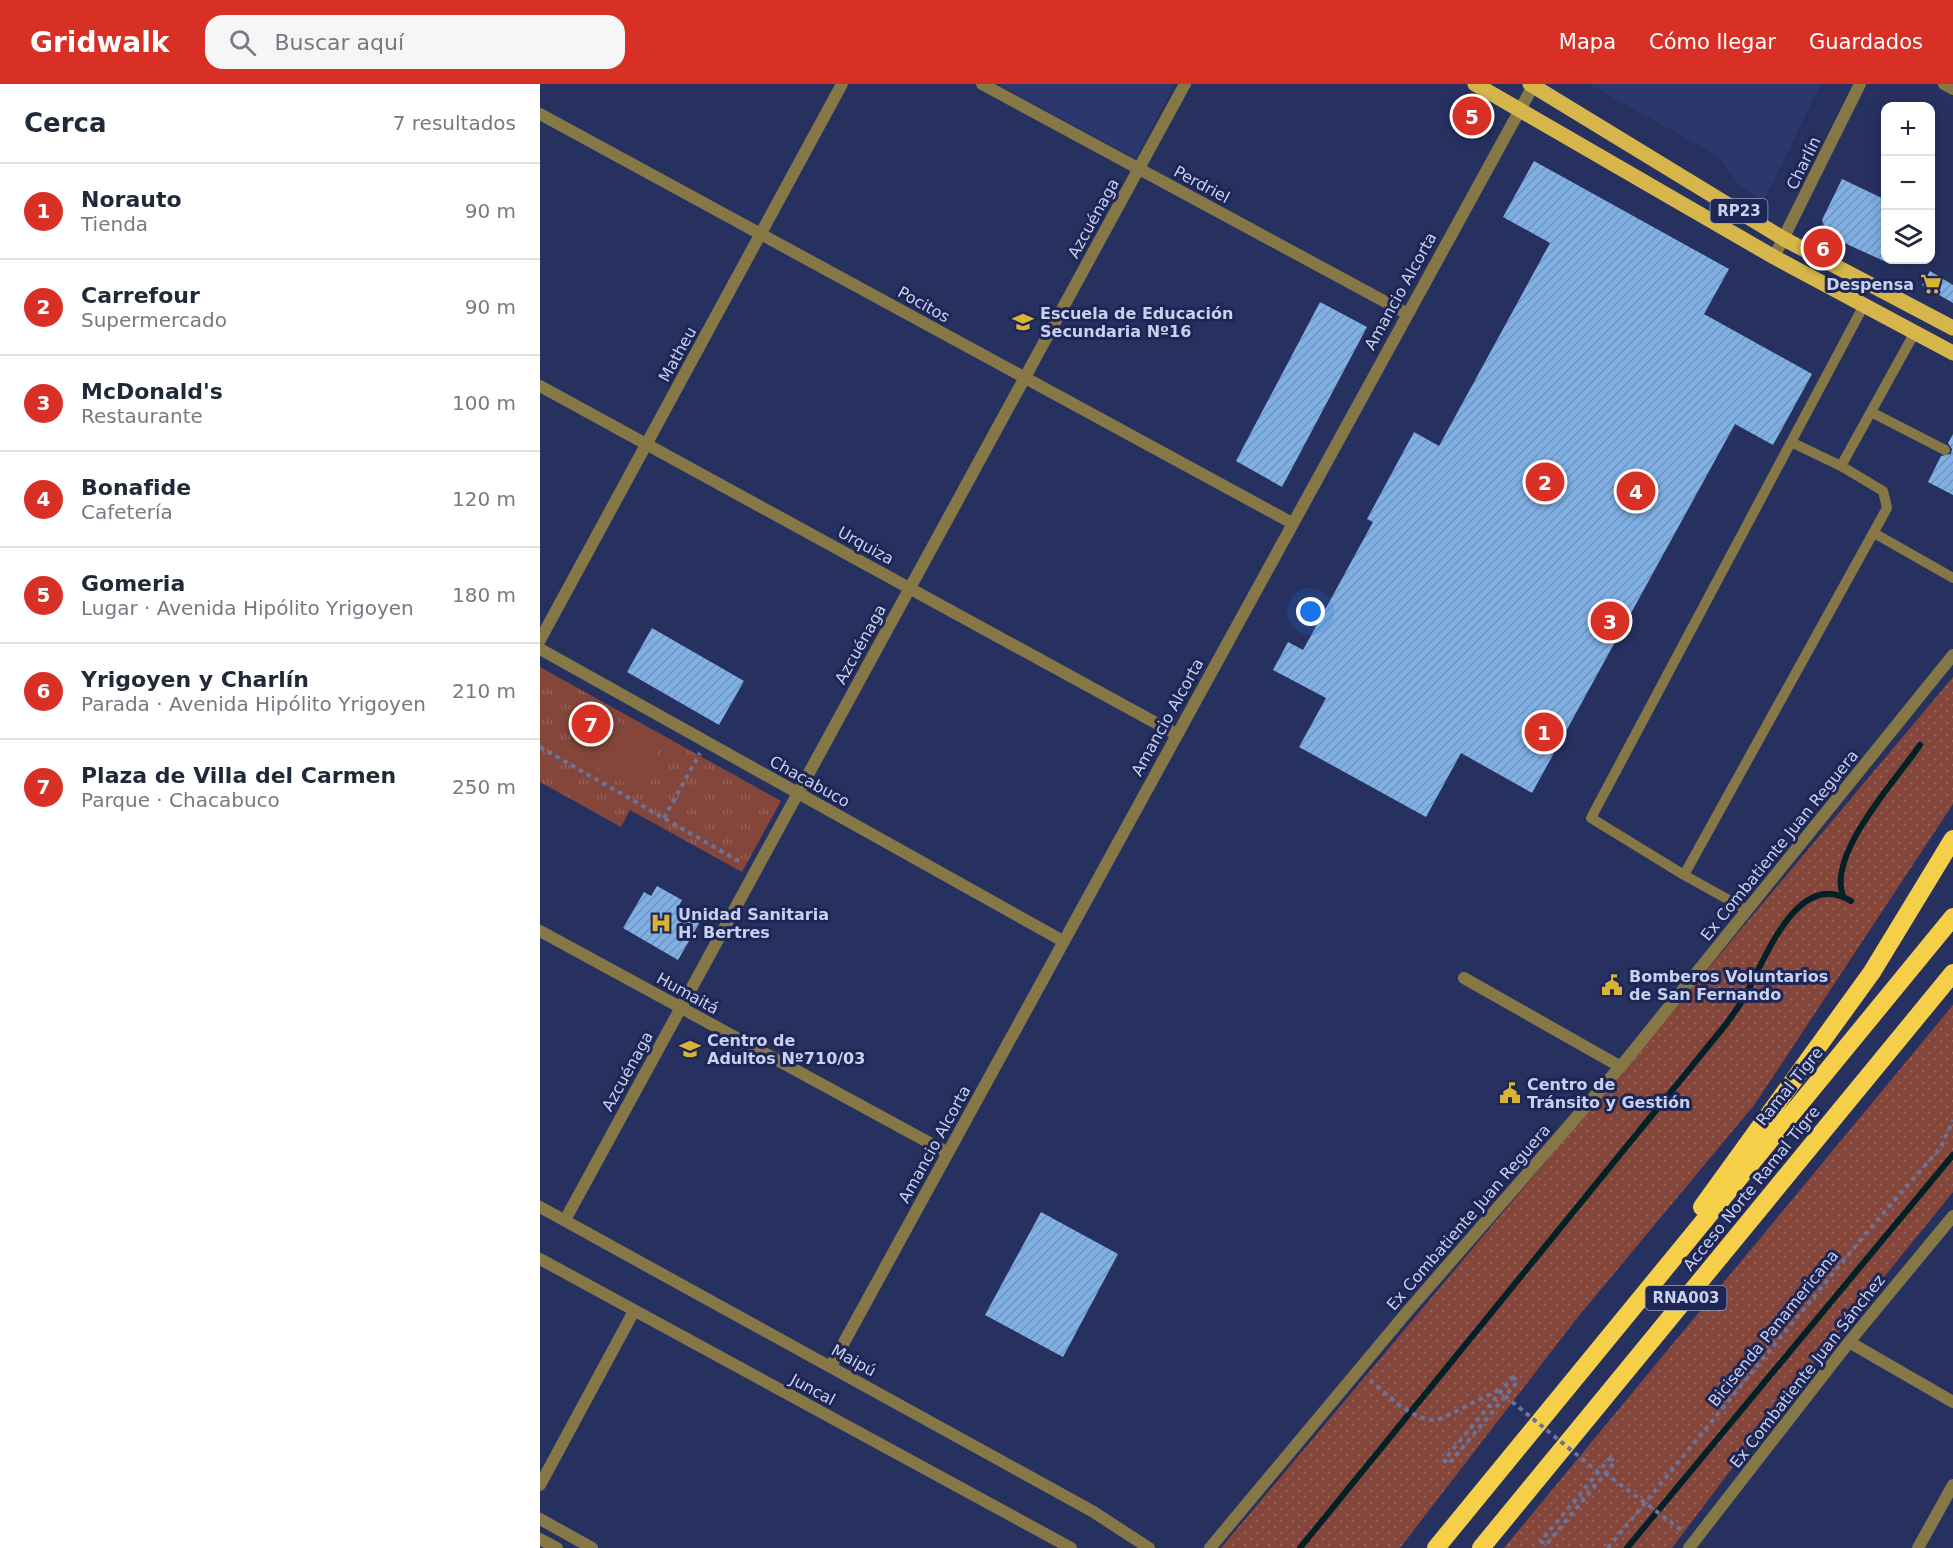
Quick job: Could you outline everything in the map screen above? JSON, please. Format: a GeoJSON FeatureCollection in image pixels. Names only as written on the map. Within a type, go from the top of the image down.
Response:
{"type":"FeatureCollection","features":[{"type":"Feature","properties":{"kind":"highway"},"geometry":{"type":"LineString","coordinates":[[1655,1279],[1723,1174],[1872,972],[1953,839]]}},
{"type":"Feature","properties":{"kind":"highway","name":"Ramal Tigre"},"geometry":{"type":"LineString","coordinates":[[1655,1279],[1953,917]]}},
{"type":"Feature","properties":{"kind":"highway","name":"RNA003"},"geometry":{"type":"LineString","coordinates":[[1891,1048],[1953,973]]}},
{"type":"Feature","properties":{"kind":"highway"},"geometry":{"type":"LineString","coordinates":[[1891,1048],[1953,986]]}},
{"type":"Feature","properties":{"kind":"highway","name":"Acceso Norte Ramal Tigre"},"geometry":{"type":"LineString","coordinates":[[1480,1548],[1891,1048]]}},
{"type":"Feature","properties":{"kind":"highway","name":"RNA003"},"geometry":{"type":"LineString","coordinates":[[1436,1548],[1655,1279]]}},
{"type":"Feature","properties":{"kind":"main road","name":"RP23"},"geometry":{"type":"LineString","coordinates":[[1475,84],[1774,257],[1953,353]]}},
{"type":"Feature","properties":{"kind":"main road","name":"RP23"},"geometry":{"type":"LineString","coordinates":[[1532,85],[1784,239],[1953,328]]}},
{"type":"Feature","properties":{"kind":"street","name":"Matheu"},"geometry":{"type":"LineString","coordinates":[[540,640],[843,84]]}},
{"type":"Feature","properties":{"kind":"street","name":"Perdriel"},"geometry":{"type":"LineString","coordinates":[[982,84],[1406,314]]}},
{"type":"Feature","properties":{"kind":"street","name":"Azcuénaga"},"geometry":{"type":"LineString","coordinates":[[565,1220],[1185,84]]}},
{"type":"Feature","properties":{"kind":"street","name":"Charlín"},"geometry":{"type":"LineString","coordinates":[[1774,257],[1860,84]]}},
{"type":"Feature","properties":{"kind":"street"},"geometry":{"type":"LineString","coordinates":[[1944,84],[1953,89]]}},
{"type":"Feature","properties":{"kind":"street","name":"Amancio Alcorta"},"geometry":{"type":"LineString","coordinates":[[831,1366],[1406,314],[1521,109],[1532,85]]}},
{"type":"Feature","properties":{"kind":"street","name":"Pocitos"},"geometry":{"type":"LineString","coordinates":[[540,114],[1292,523]]}},
{"type":"Feature","properties":{"kind":"street","name":"Urquiza"},"geometry":{"type":"LineString","coordinates":[[540,386],[1176,734]]}},
{"type":"Feature","properties":{"kind":"street","name":"Chacabuco"},"geometry":{"type":"LineString","coordinates":[[540,649],[1063,941]]}},
{"type":"Feature","properties":{"kind":"street","name":"Ex Combatiente Juan Reguera"},"geometry":{"type":"LineString","coordinates":[[1210,1548],[1358,1371],[1621,1067],[1953,655]]}},
{"type":"Feature","properties":{"kind":"street","name":"Humaitá"},"geometry":{"type":"LineString","coordinates":[[540,931],[948,1153]]}},
{"type":"Feature","properties":{"kind":"street"},"geometry":{"type":"LineString","coordinates":[[1464,978],[1621,1067]]}},
{"type":"Feature","properties":{"kind":"street","name":"Maipú"},"geometry":{"type":"LineString","coordinates":[[540,1207],[1092,1511],[1149,1548]]}},
{"type":"Feature","properties":{"kind":"street","name":"Ex Combatiente Juan Sánchez"},"geometry":{"type":"LineString","coordinates":[[1692,1544],[1849,1342],[1953,1216]]}},
{"type":"Feature","properties":{"kind":"street","name":"Juncal"},"geometry":{"type":"LineString","coordinates":[[540,1259],[1071,1548]]}},
{"type":"Feature","properties":{"kind":"street"},"geometry":{"type":"LineString","coordinates":[[540,1485],[634,1311]]}},
{"type":"Feature","properties":{"kind":"street"},"geometry":{"type":"LineString","coordinates":[[1849,1342],[1953,1402]]}},
{"type":"Feature","properties":{"kind":"street"},"geometry":{"type":"LineString","coordinates":[[1918,1548],[1953,1485]]}},
{"type":"Feature","properties":{"kind":"street"},"geometry":{"type":"LineString","coordinates":[[540,1519],[591,1548]]}},
{"type":"Feature","properties":{"kind":"street"},"geometry":{"type":"LineString","coordinates":[[540,1539],[557,1548]]}},
{"type":"Feature","properties":{"kind":"lane"},"geometry":{"type":"LineString","coordinates":[[1747,910],[1684,875],[1591,818],[1864,305]]}},
{"type":"Feature","properties":{"kind":"lane"},"geometry":{"type":"LineString","coordinates":[[1841,466],[1915,332]]}},
{"type":"Feature","properties":{"kind":"lane"},"geometry":{"type":"LineString","coordinates":[[1871,411],[1945,450]]}},
{"type":"Feature","properties":{"kind":"lane"},"geometry":{"type":"LineString","coordinates":[[1684,875],[1887,508],[1882,491],[1841,466],[1791,442]]}},
{"type":"Feature","properties":{"kind":"lane"},"geometry":{"type":"LineString","coordinates":[[1874,533],[1953,578]]}},
{"type":"Feature","properties":{"kind":"path"},"geometry":{"type":"LineString","coordinates":[[664,818],[706,742]]}},
{"type":"Feature","properties":{"kind":"path"},"geometry":{"type":"LineString","coordinates":[[540,747],[756,870]]}},
{"type":"Feature","properties":{"kind":"path","name":"Bicisenda Panamericana"},"geometry":{"type":"LineString","coordinates":[[1608,1548],[1867,1232],[1941,1147],[1953,1120]]}},
{"type":"Feature","properties":{"kind":"path"},"geometry":{"type":"LineString","coordinates":[[1358,1371],[1417,1417],[1438,1420],[1504,1388]]}},
{"type":"Feature","properties":{"kind":"path"},"geometry":{"type":"LineString","coordinates":[[1513,1377],[1518,1381],[1505,1396],[1449,1464],[1444,1460],[1513,1377]]}},
{"type":"Feature","properties":{"kind":"path"},"geometry":{"type":"LineString","coordinates":[[1505,1396],[1598,1472]]}},
{"type":"Feature","properties":{"kind":"path"},"geometry":{"type":"LineString","coordinates":[[1610,1458],[1615,1462],[1546,1545],[1541,1541],[1598,1472],[1610,1458]]}},
{"type":"Feature","properties":{"kind":"path"},"geometry":{"type":"LineString","coordinates":[[1605,1473],[1692,1544]]}},
{"type":"Feature","properties":{"kind":"shaded area"},"geometry":{"type":"Polygon","coordinates":[[[997,84],[1175,84],[1135,158],[997,84]]]}},
{"type":"Feature","properties":{"kind":"shaded area"},"geometry":{"type":"Polygon","coordinates":[[[1588,84],[1821,84],[1763,202],[1738,183],[1718,156],[1588,84]]]}},
{"type":"Feature","properties":{"kind":"green space"},"geometry":{"type":"Polygon","coordinates":[[[540,667],[781,801],[742,872],[630,810],[621,827],[540,782],[540,667]]]}},
{"type":"Feature","properties":{"kind":"green space"},"geometry":{"type":"Polygon","coordinates":[[[1953,677],[1953,804],[1755,1104],[1578,1317],[1400,1548],[1221,1548],[1953,677]]]}},
{"type":"Feature","properties":{"kind":"green space"},"geometry":{"type":"Polygon","coordinates":[[[591,706],[661,746],[637,790],[566,749],[591,706]]]}},
{"type":"Feature","properties":{"kind":"green space"},"geometry":{"type":"Polygon","coordinates":[[[1953,1005],[1953,1192],[1773,1414],[1672,1548],[1504,1548],[1953,1005]]]}},
{"type":"Feature","properties":{"kind":"building"},"geometry":{"type":"Polygon","coordinates":[[[1466,96],[1492,112],[1478,136],[1451,121],[1466,96]]]}},
{"type":"Feature","properties":{"kind":"building"},"geometry":{"type":"Polygon","coordinates":[[[1534,161],[1729,269],[1704,314],[1812,374],[1773,445],[1735,424],[1532,793],[1461,753],[1426,817],[1299,747],[1326,698],[1273,670],[1288,642],[1303,650],[1373,522],[1367,519],[1414,432],[1439,446],[1550,243],[1503,217],[1534,161]]]}},
{"type":"Feature","properties":{"kind":"building"},"geometry":{"type":"Polygon","coordinates":[[[1842,179],[1881,198],[1881,260],[1827,235],[1822,220],[1842,179]]]}},
{"type":"Feature","properties":{"kind":"building"},"geometry":{"type":"Polygon","coordinates":[[[1930,271],[1953,285],[1953,303],[1922,285],[1930,271]]]}},
{"type":"Feature","properties":{"kind":"building"},"geometry":{"type":"Polygon","coordinates":[[[1320,302],[1367,327],[1282,487],[1236,461],[1320,302]]]}},
{"type":"Feature","properties":{"kind":"building"},"geometry":{"type":"Polygon","coordinates":[[[1953,434],[1953,495],[1928,482],[1941,456],[1951,454],[1952,449],[1948,443],[1953,434]]]}},
{"type":"Feature","properties":{"kind":"building"},"geometry":{"type":"Polygon","coordinates":[[[652,628],[744,681],[719,725],[627,672],[652,628]]]}},
{"type":"Feature","properties":{"kind":"building"},"geometry":{"type":"Polygon","coordinates":[[[657,886],[682,900],[677,909],[700,922],[678,960],[623,928],[644,892],[651,896],[657,886]]]}},
{"type":"Feature","properties":{"kind":"building"},"geometry":{"type":"Polygon","coordinates":[[[1041,1212],[1118,1254],[1063,1357],[985,1315],[1041,1212]]]}},
{"type":"Feature","properties":{"kind":"waterway"},"geometry":{"type":"LineString","coordinates":[[1843,896],[1841,879],[1845,860],[1854,839],[1866,818],[1920,745]]}},
{"type":"Feature","properties":{"kind":"waterway"},"geometry":{"type":"LineString","coordinates":[[1300,1548],[1727,1023],[1745,996],[1785,923],[1799,907],[1814,897],[1832,894],[1851,901]]}},
{"type":"Feature","properties":{"kind":"waterway"},"geometry":{"type":"LineString","coordinates":[[1627,1548],[1953,1155]]}},
{"type":"Feature","properties":{"kind":"place","name":"Gomeria"},"geometry":{"type":"Point","coordinates":[1472,116]}},
{"type":"Feature","properties":{"kind":"place","name":"Yrigoyen y Charlín"},"geometry":{"type":"Point","coordinates":[1823,248]}},
{"type":"Feature","properties":{"kind":"place","name":"Despensa"},"geometry":{"type":"Point","coordinates":[1931,284]}},
{"type":"Feature","properties":{"kind":"place","name":"Escuela de Educación Secundaria Nº16"},"geometry":{"type":"Point","coordinates":[1023,322]}},
{"type":"Feature","properties":{"kind":"place","name":"Carrefour"},"geometry":{"type":"Point","coordinates":[1545,482]}},
{"type":"Feature","properties":{"kind":"place","name":"Bonafide"},"geometry":{"type":"Point","coordinates":[1636,491]}},
{"type":"Feature","properties":{"kind":"place","name":"McDonald's"},"geometry":{"type":"Point","coordinates":[1610,621]}},
{"type":"Feature","properties":{"kind":"place","name":"Plaza de Villa del Carmen"},"geometry":{"type":"Point","coordinates":[591,724]}},
{"type":"Feature","properties":{"kind":"place","name":"Norauto"},"geometry":{"type":"Point","coordinates":[1544,732]}},
{"type":"Feature","properties":{"kind":"place","name":"Unidad Sanitaria H. Bertres"},"geometry":{"type":"Point","coordinates":[661,923]}},
{"type":"Feature","properties":{"kind":"place","name":"Bomberos Voluntarios de San Fernando"},"geometry":{"type":"Point","coordinates":[1612,985]}},
{"type":"Feature","properties":{"kind":"place","name":"Centro de Adultos Nº710/03"},"geometry":{"type":"Point","coordinates":[690,1049]}},
{"type":"Feature","properties":{"kind":"place","name":"Centro de Tránsito y Gestión"},"geometry":{"type":"Point","coordinates":[1510,1093]}}]}
